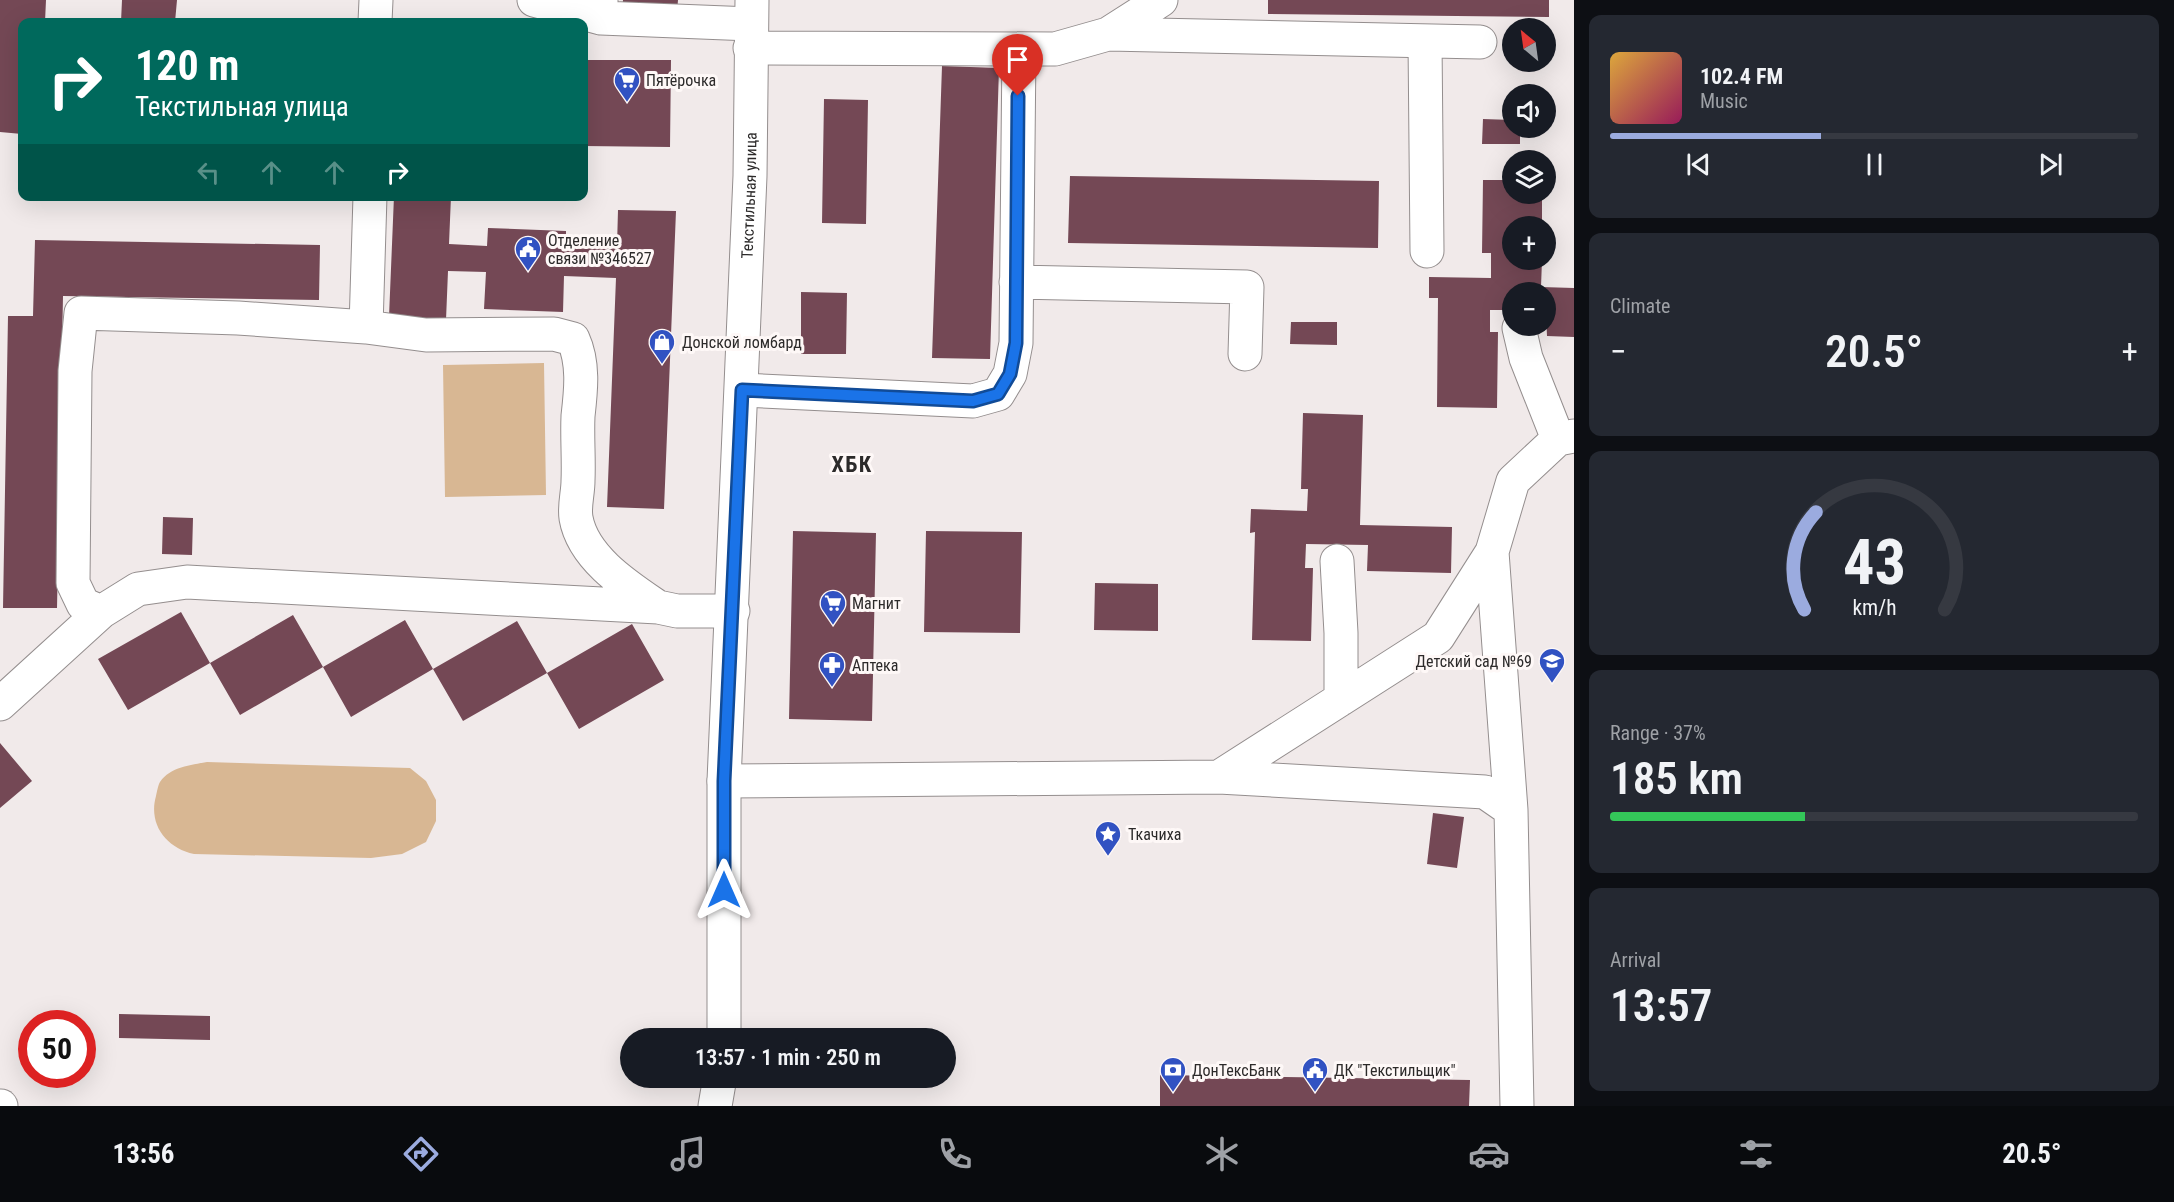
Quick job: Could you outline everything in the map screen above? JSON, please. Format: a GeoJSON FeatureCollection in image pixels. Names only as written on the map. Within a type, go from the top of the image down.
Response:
{"type":"FeatureCollection","features":[{"type":"Feature","properties":{"kind":"main road"},"geometry":{"type":"LineString","coordinates":[[375,18],[376,0]]}},
{"type":"Feature","properties":{"kind":"main road"},"geometry":{"type":"LineString","coordinates":[[534,0],[601,9],[1018,49],[1055,49],[1108,34],[1161,0]]}},
{"type":"Feature","properties":{"kind":"main road","name":"Текстильная улица"},"geometry":{"type":"LineString","coordinates":[[724,1028],[724,781],[750,176],[751,24]]}},
{"type":"Feature","properties":{"kind":"main road"},"geometry":{"type":"LineString","coordinates":[[1108,34],[1480,42]]}},
{"type":"Feature","properties":{"kind":"main road"},"geometry":{"type":"LineString","coordinates":[[1425,41],[1426,251]]}},
{"type":"Feature","properties":{"kind":"main road"},"geometry":{"type":"LineString","coordinates":[[742,390],[973,401],[998,394],[1010,374],[1016,343],[1018,49]]}},
{"type":"Feature","properties":{"kind":"main road"},"geometry":{"type":"LineString","coordinates":[[366,327],[370,201]]}},
{"type":"Feature","properties":{"kind":"main road"},"geometry":{"type":"LineString","coordinates":[[1016,282],[1247,287],[1245,354]]}},
{"type":"Feature","properties":{"kind":"main road"},"geometry":{"type":"LineString","coordinates":[[101,612],[83,604],[73,583],[75,371],[81,313],[238,318],[366,327],[426,335],[554,334],[573,339],[580,354],[581,392],[577,438],[579,481],[576,516],[584,542],[628,588],[658,607]]}},
{"type":"Feature","properties":{"kind":"main road"},"geometry":{"type":"LineString","coordinates":[[1219,777],[1438,637],[1492,552],[1513,481],[1566,437],[1526,358],[1521,336]]}},
{"type":"Feature","properties":{"kind":"main road"},"geometry":{"type":"LineString","coordinates":[[1492,552],[1511,810],[1516,1106]]}},
{"type":"Feature","properties":{"kind":"main road"},"geometry":{"type":"LineString","coordinates":[[1337,561],[1341,633],[1341,699]]}},
{"type":"Feature","properties":{"kind":"main road"},"geometry":{"type":"LineString","coordinates":[[0,704],[101,612],[138,589],[187,582],[658,607],[677,611],[733,611]]}},
{"type":"Feature","properties":{"kind":"main road"},"geometry":{"type":"LineString","coordinates":[[724,781],[1219,777],[1485,792],[1511,810]]}},
{"type":"Feature","properties":{"kind":"main road"},"geometry":{"type":"LineString","coordinates":[[715,1106],[718,1088]]}},
{"type":"Feature","properties":{"kind":"shaded area"},"geometry":{"type":"Polygon","coordinates":[[[544,363],[546,495],[445,497],[443,365],[544,363]]]}},
{"type":"Feature","properties":{"kind":"shaded area"},"geometry":{"type":"Polygon","coordinates":[[[207,762],[410,768],[426,781],[436,800],[436,821],[426,842],[402,854],[371,858],[194,854],[175,846],[162,833],[157,825],[154,806],[160,782],[164,777],[181,768],[207,762]]]}},
{"type":"Feature","properties":{"kind":"building"},"geometry":{"type":"Polygon","coordinates":[[[0,0],[46,0],[45,18],[18,18],[18,134],[0,132],[0,0]]]}},
{"type":"Feature","properties":{"kind":"building"},"geometry":{"type":"Polygon","coordinates":[[[122,0],[177,0],[175,18],[121,18],[122,0]]]}},
{"type":"Feature","properties":{"kind":"building"},"geometry":{"type":"Polygon","coordinates":[[[623,0],[678,0],[677,12],[622,11],[623,0]]]}},
{"type":"Feature","properties":{"kind":"building"},"geometry":{"type":"Polygon","coordinates":[[[1268,0],[1549,0],[1549,17],[1268,14],[1268,0]]]}},
{"type":"Feature","properties":{"kind":"building","name":"Пятёрочка"},"geometry":{"type":"Polygon","coordinates":[[[588,60],[671,60],[670,147],[588,146],[588,60]]]}},
{"type":"Feature","properties":{"kind":"building"},"geometry":{"type":"Polygon","coordinates":[[[942,66],[999,68],[990,359],[932,358],[942,66]]]}},
{"type":"Feature","properties":{"kind":"building"},"geometry":{"type":"Polygon","coordinates":[[[824,99],[868,100],[866,224],[822,223],[824,99]]]}},
{"type":"Feature","properties":{"kind":"building"},"geometry":{"type":"Polygon","coordinates":[[[1483,119],[1502,120],[1502,138],[1520,138],[1520,144],[1482,144],[1483,119]]]}},
{"type":"Feature","properties":{"kind":"building"},"geometry":{"type":"Polygon","coordinates":[[[1070,176],[1379,181],[1378,248],[1068,243],[1070,176]]]}},
{"type":"Feature","properties":{"kind":"building"},"geometry":{"type":"Polygon","coordinates":[[[1483,180],[1502,180],[1502,204],[1542,204],[1542,216],[1502,216],[1502,270],[1542,270],[1541,282],[1502,282],[1502,310],[1490,310],[1490,332],[1498,332],[1497,408],[1437,407],[1438,298],[1429,298],[1429,277],[1491,278],[1491,253],[1482,253],[1483,180]]]}},
{"type":"Feature","properties":{"kind":"building"},"geometry":{"type":"Polygon","coordinates":[[[394,201],[451,201],[449,244],[487,246],[488,228],[566,231],[566,244],[617,246],[618,210],[676,211],[664,509],[607,507],[616,278],[564,276],[563,312],[484,309],[486,272],[448,271],[446,320],[389,317],[394,201]]]}},
{"type":"Feature","properties":{"kind":"building"},"geometry":{"type":"Polygon","coordinates":[[[35,240],[320,245],[319,300],[63,296],[57,608],[3,608],[8,316],[33,316],[35,240]]]}},
{"type":"Feature","properties":{"kind":"building"},"geometry":{"type":"Polygon","coordinates":[[[1556,287],[1574,288],[1574,337],[1547,336],[1556,336],[1556,287]]]}},
{"type":"Feature","properties":{"kind":"building"},"geometry":{"type":"Polygon","coordinates":[[[801,292],[847,293],[846,354],[801,354],[801,292]]]}},
{"type":"Feature","properties":{"kind":"building"},"geometry":{"type":"Polygon","coordinates":[[[1291,322],[1337,322],[1337,345],[1290,344],[1291,322]]]}},
{"type":"Feature","properties":{"kind":"building"},"geometry":{"type":"Polygon","coordinates":[[[1303,413],[1363,415],[1360,525],[1452,527],[1451,573],[1367,571],[1368,545],[1306,544],[1305,568],[1313,568],[1311,641],[1252,640],[1255,532],[1250,533],[1251,509],[1307,511],[1308,489],[1301,489],[1303,413]]]}},
{"type":"Feature","properties":{"kind":"building"},"geometry":{"type":"Polygon","coordinates":[[[163,517],[193,518],[192,555],[162,554],[163,517]]]}},
{"type":"Feature","properties":{"kind":"building","name":"Магнит"},"geometry":{"type":"Polygon","coordinates":[[[793,531],[876,533],[872,721],[789,719],[793,531]]]}},
{"type":"Feature","properties":{"kind":"building"},"geometry":{"type":"Polygon","coordinates":[[[926,531],[1022,532],[1020,633],[924,632],[926,531]]]}},
{"type":"Feature","properties":{"kind":"building"},"geometry":{"type":"Polygon","coordinates":[[[1095,583],[1158,584],[1158,631],[1094,630],[1095,583]]]}},
{"type":"Feature","properties":{"kind":"building"},"geometry":{"type":"Polygon","coordinates":[[[181,612],[210,663],[128,710],[98,659],[181,612]]]}},
{"type":"Feature","properties":{"kind":"building"},"geometry":{"type":"Polygon","coordinates":[[[293,615],[323,667],[240,715],[210,663],[293,615]]]}},
{"type":"Feature","properties":{"kind":"building"},"geometry":{"type":"Polygon","coordinates":[[[405,620],[433,669],[351,717],[323,667],[405,620]]]}},
{"type":"Feature","properties":{"kind":"building"},"geometry":{"type":"Polygon","coordinates":[[[517,621],[547,673],[463,721],[433,669],[517,621]]]}},
{"type":"Feature","properties":{"kind":"building"},"geometry":{"type":"Polygon","coordinates":[[[632,624],[664,680],[579,729],[547,673],[632,624]]]}},
{"type":"Feature","properties":{"kind":"building"},"geometry":{"type":"Polygon","coordinates":[[[0,743],[32,781],[0,808],[0,743]]]}},
{"type":"Feature","properties":{"kind":"building"},"geometry":{"type":"Polygon","coordinates":[[[1433,813],[1464,817],[1457,868],[1427,864],[1433,813]]]}},
{"type":"Feature","properties":{"kind":"building"},"geometry":{"type":"Polygon","coordinates":[[[119,1014],[210,1016],[210,1040],[119,1038],[119,1014]]]}},
{"type":"Feature","properties":{"kind":"building","name":"ДК \"Текстильщик\""},"geometry":{"type":"Polygon","coordinates":[[[1160,1075],[1470,1080],[1469,1106],[1160,1106],[1160,1075]]]}},
{"type":"Feature","properties":{"kind":"place","name":"Пятёрочка"},"geometry":{"type":"Point","coordinates":[627,103]}},
{"type":"Feature","properties":{"kind":"place","name":"Отделение связи №346527"},"geometry":{"type":"Point","coordinates":[528,272]}},
{"type":"Feature","properties":{"kind":"place","name":"Донской ломбард"},"geometry":{"type":"Point","coordinates":[662,365]}},
{"type":"Feature","properties":{"kind":"place","name":"Магнит"},"geometry":{"type":"Point","coordinates":[833,626]}},
{"type":"Feature","properties":{"kind":"place","name":"Детский сад №69"},"geometry":{"type":"Point","coordinates":[1552,684]}},
{"type":"Feature","properties":{"kind":"place","name":"Аптека"},"geometry":{"type":"Point","coordinates":[832,688]}},
{"type":"Feature","properties":{"kind":"place","name":"Ткачиха"},"geometry":{"type":"Point","coordinates":[1108,857]}},
{"type":"Feature","properties":{"kind":"place","name":"ДонТексБанк"},"geometry":{"type":"Point","coordinates":[1173,1093]}},
{"type":"Feature","properties":{"kind":"place","name":"ДК \"Текстильщик\""},"geometry":{"type":"Point","coordinates":[1315,1093]}},
{"type":"Feature","properties":{"kind":"district","name":"ХБК"},"geometry":{"type":"Point","coordinates":[852,464]}},
{"type":"Feature","properties":{"kind":"route"},"geometry":{"type":"LineString","coordinates":[[724,890],[724,781],[742,390],[973,401],[998,394],[1010,374],[1016,343],[1018,96]]}}]}
